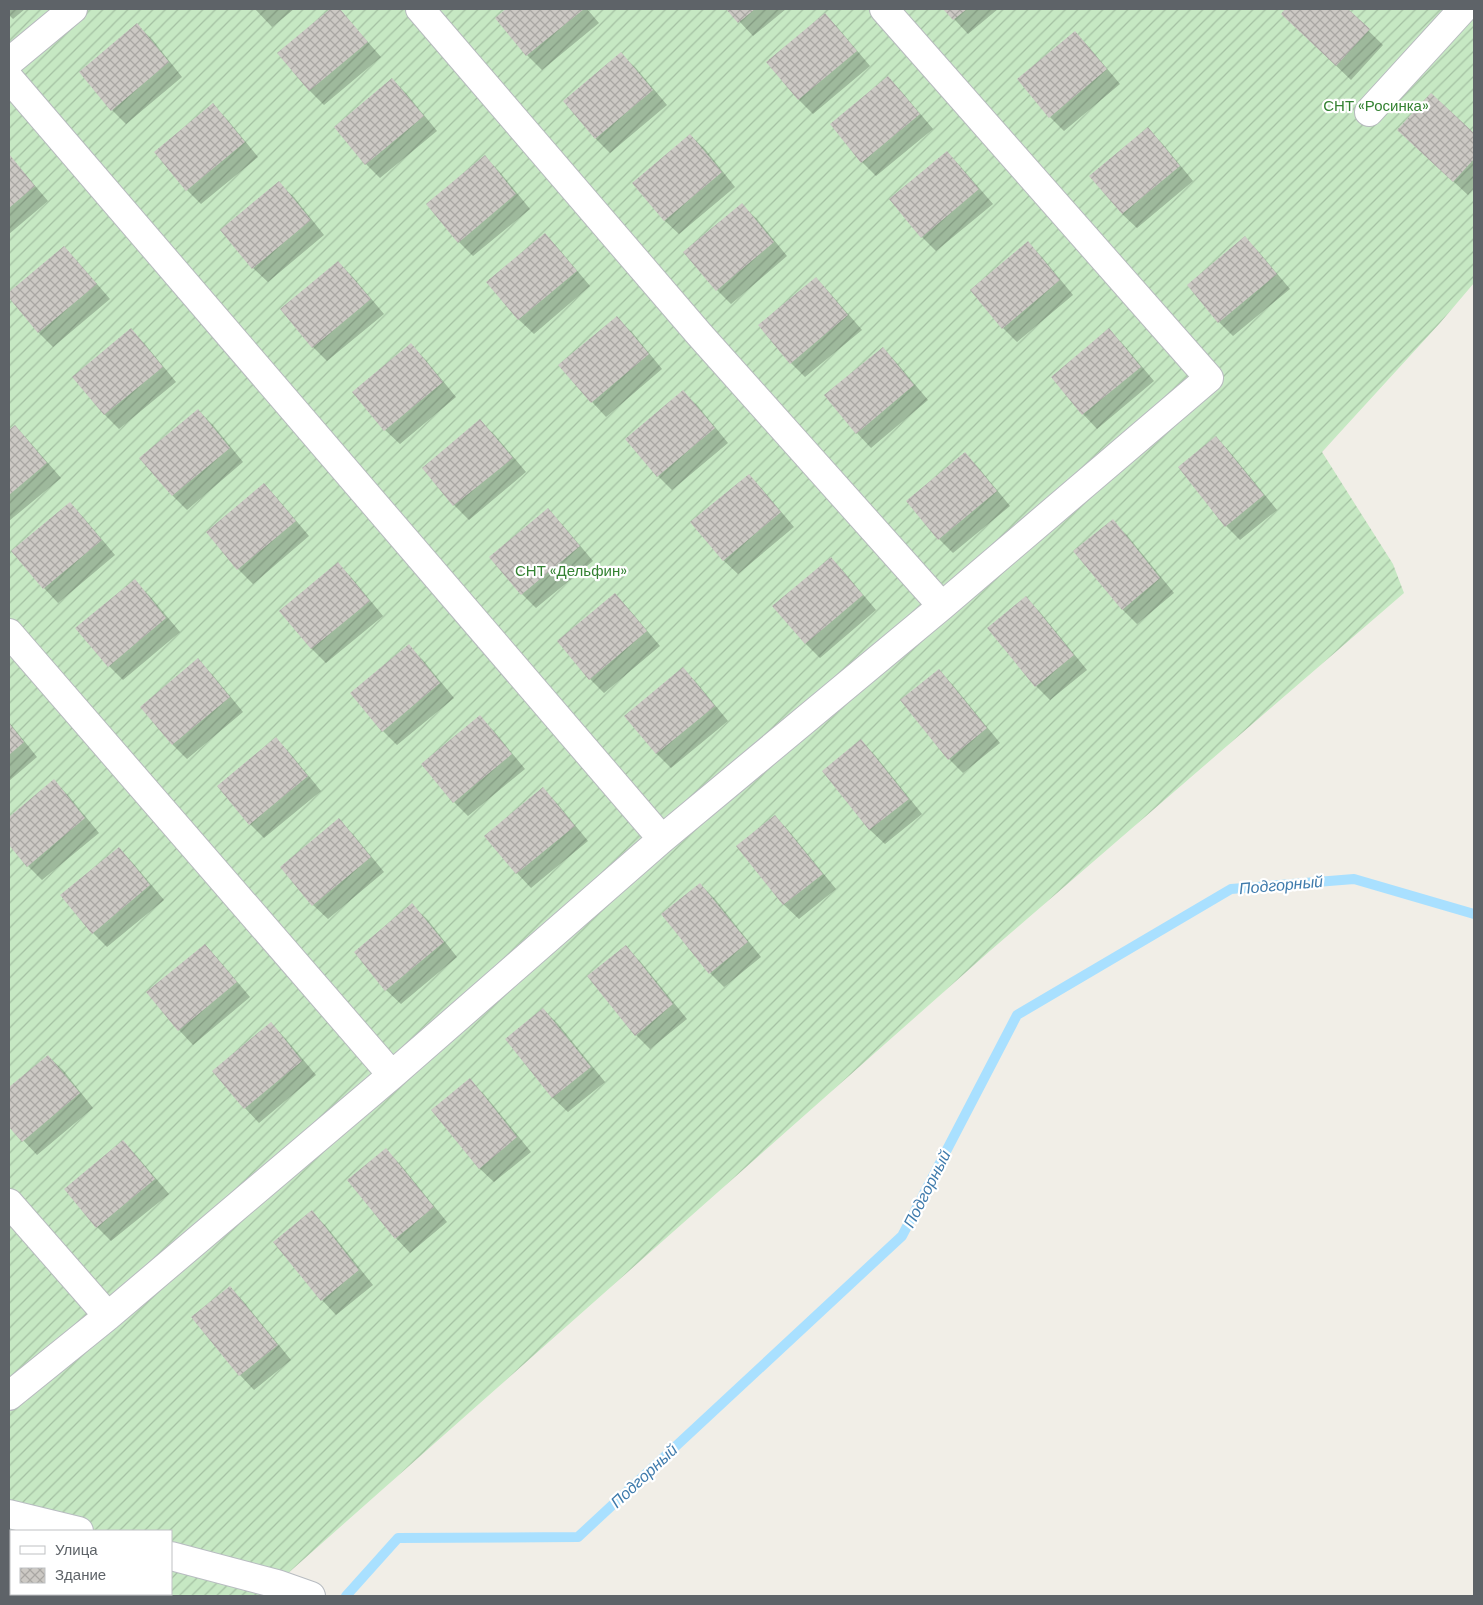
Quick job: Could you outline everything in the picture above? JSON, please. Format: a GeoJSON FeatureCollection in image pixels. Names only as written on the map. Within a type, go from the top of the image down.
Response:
{"type":"FeatureCollection","features":[{"type":"Feature","properties":{"kind":"street"},"geometry":{"type":"LineString","coordinates":[[9,62],[73,9]]}},
{"type":"Feature","properties":{"kind":"street"},"geometry":{"type":"LineString","coordinates":[[420,9],[699,334],[942,606]]}},
{"type":"Feature","properties":{"kind":"street"},"geometry":{"type":"LineString","coordinates":[[9,1396],[108,1316],[392,1075],[662,839],[942,606],[1209,378],[884,9]]}},
{"type":"Feature","properties":{"kind":"street"},"geometry":{"type":"LineString","coordinates":[[1369,112],[1463,9]]}},
{"type":"Feature","properties":{"kind":"street"},"geometry":{"type":"LineString","coordinates":[[9,78],[662,839]]}},
{"type":"Feature","properties":{"kind":"street"},"geometry":{"type":"LineString","coordinates":[[9,633],[392,1075]]}},
{"type":"Feature","properties":{"kind":"street"},"geometry":{"type":"LineString","coordinates":[[9,1203],[108,1316]]}},
{"type":"Feature","properties":{"kind":"street"},"geometry":{"type":"LineString","coordinates":[[9,1514],[41,1526],[71,1530]]}},
{"type":"Feature","properties":{"kind":"street"},"geometry":{"type":"LineString","coordinates":[[172,1556],[277,1584],[311,1596]]}},
{"type":"Feature","properties":{"kind":"green space","name":"СНТ «Дельфин»"},"geometry":{"type":"Polygon","coordinates":[[[9,9],[1474,9],[1474,283],[1322,452],[1393,564],[1404,593],[991,950],[277,1583],[311,1596],[9,1596],[9,9]]]}},
{"type":"Feature","properties":{"kind":"building"},"geometry":{"type":"Polygon","coordinates":[[[330,9],[340,9],[368,42],[309,91],[277,53],[330,9]]]}},
{"type":"Feature","properties":{"kind":"building"},"geometry":{"type":"Polygon","coordinates":[[[506,9],[584,9],[526,56],[495,18],[506,9]]]}},
{"type":"Feature","properties":{"kind":"building"},"geometry":{"type":"Polygon","coordinates":[[[726,9],[755,9],[738,23],[726,9]]]}},
{"type":"Feature","properties":{"kind":"building"},"geometry":{"type":"Polygon","coordinates":[[[943,9],[967,9],[953,20],[943,9]]]}},
{"type":"Feature","properties":{"kind":"building"},"geometry":{"type":"Polygon","coordinates":[[[1285,9],[1348,9],[1370,29],[1336,66],[1281,14],[1285,9]]]}},
{"type":"Feature","properties":{"kind":"building"},"geometry":{"type":"Polygon","coordinates":[[[825,13],[857,51],[798,100],[766,62],[825,13]]]}},
{"type":"Feature","properties":{"kind":"building"},"geometry":{"type":"Polygon","coordinates":[[[137,23],[169,62],[111,111],[79,72],[137,23]]]}},
{"type":"Feature","properties":{"kind":"building"},"geometry":{"type":"Polygon","coordinates":[[[1075,31],[1107,69],[1049,118],[1017,79],[1075,31]]]}},
{"type":"Feature","properties":{"kind":"building"},"geometry":{"type":"Polygon","coordinates":[[[621,52],[653,90],[595,139],[563,101],[621,52]]]}},
{"type":"Feature","properties":{"kind":"building"},"geometry":{"type":"Polygon","coordinates":[[[888,76],[920,114],[861,163],[830,124],[888,76]]]}},
{"type":"Feature","properties":{"kind":"building"},"geometry":{"type":"Polygon","coordinates":[[[392,78],[424,116],[365,165],[334,127],[392,78]]]}},
{"type":"Feature","properties":{"kind":"building"},"geometry":{"type":"Polygon","coordinates":[[[1431,93],[1474,133],[1474,159],[1453,182],[1397,130],[1431,93]]]}},
{"type":"Feature","properties":{"kind":"building"},"geometry":{"type":"Polygon","coordinates":[[[213,103],[245,142],[186,191],[154,152],[213,103]]]}},
{"type":"Feature","properties":{"kind":"building"},"geometry":{"type":"Polygon","coordinates":[[[1148,127],[1180,166],[1122,214],[1089,176],[1148,127]]]}},
{"type":"Feature","properties":{"kind":"building"},"geometry":{"type":"Polygon","coordinates":[[[690,134],[722,172],[664,221],[632,183],[690,134]]]}},
{"type":"Feature","properties":{"kind":"building"},"geometry":{"type":"Polygon","coordinates":[[[947,151],[979,189],[921,238],[889,199],[947,151]]]}},
{"type":"Feature","properties":{"kind":"building"},"geometry":{"type":"Polygon","coordinates":[[[9,154],[35,186],[9,208],[9,154]]]}},
{"type":"Feature","properties":{"kind":"building"},"geometry":{"type":"Polygon","coordinates":[[[485,155],[516,194],[458,243],[426,204],[485,155]]]}},
{"type":"Feature","properties":{"kind":"building"},"geometry":{"type":"Polygon","coordinates":[[[279,181],[311,220],[252,269],[220,230],[279,181]]]}},
{"type":"Feature","properties":{"kind":"building"},"geometry":{"type":"Polygon","coordinates":[[[742,203],[774,242],[716,291],[683,252],[742,203]]]}},
{"type":"Feature","properties":{"kind":"building"},"geometry":{"type":"Polygon","coordinates":[[[545,233],[577,271],[518,320],[486,282],[545,233]]]}},
{"type":"Feature","properties":{"kind":"building"},"geometry":{"type":"Polygon","coordinates":[[[1245,236],[1277,274],[1218,323],[1187,285],[1245,236]]]}},
{"type":"Feature","properties":{"kind":"building"},"geometry":{"type":"Polygon","coordinates":[[[1028,241],[1060,280],[1002,329],[970,290],[1028,241]]]}},
{"type":"Feature","properties":{"kind":"building"},"geometry":{"type":"Polygon","coordinates":[[[64,246],[97,284],[38,333],[9,298],[9,292],[64,246]]]}},
{"type":"Feature","properties":{"kind":"building"},"geometry":{"type":"Polygon","coordinates":[[[338,261],[371,299],[312,348],[280,309],[338,261]]]}},
{"type":"Feature","properties":{"kind":"building"},"geometry":{"type":"Polygon","coordinates":[[[816,277],[848,315],[790,364],[758,325],[816,277]]]}},
{"type":"Feature","properties":{"kind":"building"},"geometry":{"type":"Polygon","coordinates":[[[617,316],[649,354],[591,403],[558,365],[617,316]]]}},
{"type":"Feature","properties":{"kind":"building"},"geometry":{"type":"Polygon","coordinates":[[[131,328],[163,367],[104,415],[72,377],[131,328]]]}},
{"type":"Feature","properties":{"kind":"building"},"geometry":{"type":"Polygon","coordinates":[[[1109,328],[1141,367],[1082,415],[1051,377],[1109,328]]]}},
{"type":"Feature","properties":{"kind":"building"},"geometry":{"type":"Polygon","coordinates":[[[411,343],[443,382],[384,431],[352,392],[411,343]]]}},
{"type":"Feature","properties":{"kind":"building"},"geometry":{"type":"Polygon","coordinates":[[[883,347],[914,385],[856,434],[824,395],[883,347]]]}},
{"type":"Feature","properties":{"kind":"building"},"geometry":{"type":"Polygon","coordinates":[[[683,390],[715,428],[657,477],[625,439],[683,390]]]}},
{"type":"Feature","properties":{"kind":"building"},"geometry":{"type":"Polygon","coordinates":[[[198,409],[230,448],[172,496],[139,458],[198,409]]]}},
{"type":"Feature","properties":{"kind":"building"},"geometry":{"type":"Polygon","coordinates":[[[480,419],[513,458],[453,506],[422,468],[480,419]]]}},
{"type":"Feature","properties":{"kind":"building"},"geometry":{"type":"Polygon","coordinates":[[[15,425],[47,463],[9,495],[9,430],[15,425]]]}},
{"type":"Feature","properties":{"kind":"building"},"geometry":{"type":"Polygon","coordinates":[[[1216,436],[1264,495],[1225,527],[1178,467],[1216,436]]]}},
{"type":"Feature","properties":{"kind":"building"},"geometry":{"type":"Polygon","coordinates":[[[965,452],[997,491],[938,540],[906,501],[965,452]]]}},
{"type":"Feature","properties":{"kind":"building"},"geometry":{"type":"Polygon","coordinates":[[[749,474],[781,512],[723,561],[690,522],[749,474]]]}},
{"type":"Feature","properties":{"kind":"building"},"geometry":{"type":"Polygon","coordinates":[[[264,483],[296,521],[237,570],[206,532],[264,483]]]}},
{"type":"Feature","properties":{"kind":"building"},"geometry":{"type":"Polygon","coordinates":[[[70,502],[102,540],[43,589],[11,551],[70,502]]]}},
{"type":"Feature","properties":{"kind":"building"},"geometry":{"type":"Polygon","coordinates":[[[548,508],[580,546],[521,595],[489,557],[548,508]]]}},
{"type":"Feature","properties":{"kind":"building"},"geometry":{"type":"Polygon","coordinates":[[[1113,519],[1160,578],[1122,610],[1073,551],[1113,519]]]}},
{"type":"Feature","properties":{"kind":"building"},"geometry":{"type":"Polygon","coordinates":[[[831,557],[863,595],[805,644],[772,606],[831,557]]]}},
{"type":"Feature","properties":{"kind":"building"},"geometry":{"type":"Polygon","coordinates":[[[338,562],[370,601],[311,649],[279,611],[338,562]]]}},
{"type":"Feature","properties":{"kind":"building"},"geometry":{"type":"Polygon","coordinates":[[[135,579],[166,618],[108,667],[75,628],[135,579]]]}},
{"type":"Feature","properties":{"kind":"building"},"geometry":{"type":"Polygon","coordinates":[[[615,593],[647,631],[589,680],[557,641],[615,593]]]}},
{"type":"Feature","properties":{"kind":"building"},"geometry":{"type":"Polygon","coordinates":[[[1026,596],[1074,655],[1035,687],[987,628],[1026,596]]]}},
{"type":"Feature","properties":{"kind":"building"},"geometry":{"type":"Polygon","coordinates":[[[409,644],[440,683],[382,732],[350,693],[409,644]]]}},
{"type":"Feature","properties":{"kind":"building"},"geometry":{"type":"Polygon","coordinates":[[[198,658],[230,697],[172,745],[140,707],[198,658]]]}},
{"type":"Feature","properties":{"kind":"building"},"geometry":{"type":"Polygon","coordinates":[[[683,667],[715,706],[656,754],[624,716],[683,667]]]}},
{"type":"Feature","properties":{"kind":"building"},"geometry":{"type":"Polygon","coordinates":[[[939,669],[987,728],[948,760],[900,700],[939,669]]]}},
{"type":"Feature","properties":{"kind":"building"},"geometry":{"type":"Polygon","coordinates":[[[480,715],[512,754],[453,803],[421,764],[480,715]]]}},
{"type":"Feature","properties":{"kind":"building"},"geometry":{"type":"Polygon","coordinates":[[[9,723],[24,742],[9,755],[9,723]]]}},
{"type":"Feature","properties":{"kind":"building"},"geometry":{"type":"Polygon","coordinates":[[[276,737],[308,776],[249,825],[217,786],[276,737]]]}},
{"type":"Feature","properties":{"kind":"building"},"geometry":{"type":"Polygon","coordinates":[[[861,739],[909,799],[869,830],[822,771],[861,739]]]}},
{"type":"Feature","properties":{"kind":"building"},"geometry":{"type":"Polygon","coordinates":[[[54,779],[85,818],[27,867],[9,845],[9,817],[54,779]]]}},
{"type":"Feature","properties":{"kind":"building"},"geometry":{"type":"Polygon","coordinates":[[[543,787],[575,826],[516,874],[484,836],[543,787]]]}},
{"type":"Feature","properties":{"kind":"building"},"geometry":{"type":"Polygon","coordinates":[[[775,815],[823,874],[783,905],[736,846],[775,815]]]}},
{"type":"Feature","properties":{"kind":"building"},"geometry":{"type":"Polygon","coordinates":[[[339,818],[371,857],[312,906],[280,867],[339,818]]]}},
{"type":"Feature","properties":{"kind":"building"},"geometry":{"type":"Polygon","coordinates":[[[119,847],[150,885],[92,934],[60,895],[119,847]]]}},
{"type":"Feature","properties":{"kind":"building"},"geometry":{"type":"Polygon","coordinates":[[[700,883],[748,942],[709,974],[661,914],[700,883]]]}},
{"type":"Feature","properties":{"kind":"building"},"geometry":{"type":"Polygon","coordinates":[[[412,903],[444,942],[385,991],[354,952],[412,903]]]}},
{"type":"Feature","properties":{"kind":"building"},"geometry":{"type":"Polygon","coordinates":[[[205,944],[237,982],[178,1031],[146,992],[205,944]]]}},
{"type":"Feature","properties":{"kind":"building"},"geometry":{"type":"Polygon","coordinates":[[[626,945],[673,1004],[635,1036],[587,976],[626,945]]]}},
{"type":"Feature","properties":{"kind":"building"},"geometry":{"type":"Polygon","coordinates":[[[543,1008],[591,1067],[552,1098],[505,1039],[543,1008]]]}},
{"type":"Feature","properties":{"kind":"building"},"geometry":{"type":"Polygon","coordinates":[[[271,1022],[302,1061],[244,1109],[212,1071],[271,1022]]]}},
{"type":"Feature","properties":{"kind":"building"},"geometry":{"type":"Polygon","coordinates":[[[48,1055],[80,1093],[22,1142],[9,1127],[9,1087],[48,1055]]]}},
{"type":"Feature","properties":{"kind":"building"},"geometry":{"type":"Polygon","coordinates":[[[470,1078],[517,1137],[479,1169],[431,1110],[470,1078]]]}},
{"type":"Feature","properties":{"kind":"building"},"geometry":{"type":"Polygon","coordinates":[[[123,1140],[155,1179],[96,1228],[64,1189],[123,1140]]]}},
{"type":"Feature","properties":{"kind":"building"},"geometry":{"type":"Polygon","coordinates":[[[386,1148],[434,1207],[395,1239],[347,1180],[386,1148]]]}},
{"type":"Feature","properties":{"kind":"building"},"geometry":{"type":"Polygon","coordinates":[[[312,1210],[359,1270],[321,1301],[273,1242],[312,1210]]]}},
{"type":"Feature","properties":{"kind":"building"},"geometry":{"type":"Polygon","coordinates":[[[230,1286],[278,1345],[239,1376],[191,1317],[230,1286]]]}},
{"type":"Feature","properties":{"kind":"waterway","name":"Подгорный"},"geometry":{"type":"LineString","coordinates":[[346,1596],[398,1538],[578,1537],[902,1236],[1017,1015],[1231,889],[1354,879],[1474,914]]}},
{"type":"Feature","properties":{"kind":"park label","name":"СНТ «Росинка»"},"geometry":{"type":"Point","coordinates":[1376,106]}}]}
